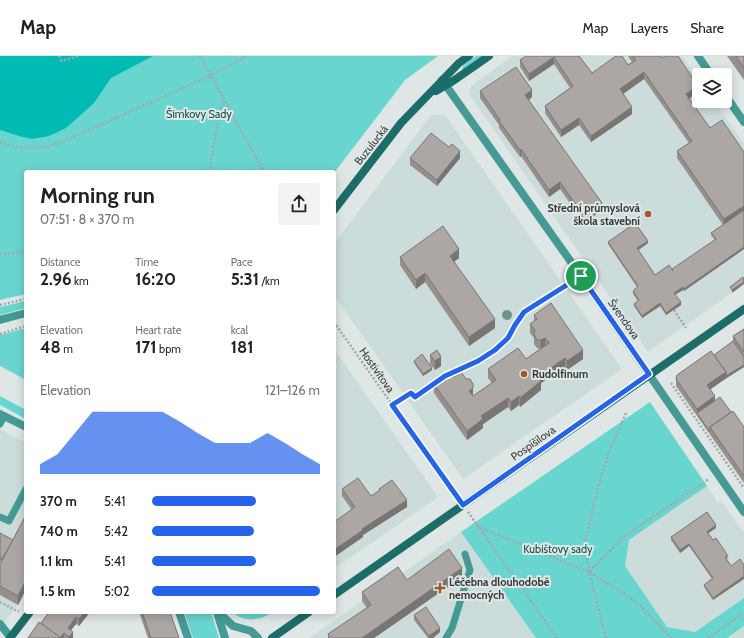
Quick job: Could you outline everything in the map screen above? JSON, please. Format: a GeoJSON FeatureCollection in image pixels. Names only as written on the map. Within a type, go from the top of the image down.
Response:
{"type":"FeatureCollection","features":[{"type":"Feature","properties":{"kind":"street","name":"Buzulucká"},"geometry":{"type":"LineString","coordinates":[[444,83],[459,63],[469,56]]}},
{"type":"Feature","properties":{"kind":"street","name":"Buzulucká"},"geometry":{"type":"LineString","coordinates":[[336,207],[401,123],[428,95],[444,83],[489,56]]}},
{"type":"Feature","properties":{"kind":"street"},"geometry":{"type":"LineString","coordinates":[[698,56],[706,68]]}},
{"type":"Feature","properties":{"kind":"street","name":"Švendova"},"geometry":{"type":"LineString","coordinates":[[444,83],[581,276],[744,512]]}},
{"type":"Feature","properties":{"kind":"street"},"geometry":{"type":"LineString","coordinates":[[732,105],[744,122]]}},
{"type":"Feature","properties":{"kind":"street","name":"Pospíšilova"},"geometry":{"type":"LineString","coordinates":[[336,594],[744,309]]}},
{"type":"Feature","properties":{"kind":"street"},"geometry":{"type":"LineString","coordinates":[[0,320],[24,314]]}},
{"type":"Feature","properties":{"kind":"street"},"geometry":{"type":"LineString","coordinates":[[2,415],[24,426]]}},
{"type":"Feature","properties":{"kind":"street"},"geometry":{"type":"LineString","coordinates":[[0,624],[11,638],[29,614]]}},
{"type":"Feature","properties":{"kind":"street"},"geometry":{"type":"LineString","coordinates":[[180,614],[188,638]]}},
{"type":"Feature","properties":{"kind":"street"},"geometry":{"type":"LineString","coordinates":[[218,614],[225,638]]}},
{"type":"Feature","properties":{"kind":"street"},"geometry":{"type":"LineString","coordinates":[[219,614],[233,626],[251,631],[258,638]]}},
{"type":"Feature","properties":{"kind":"street"},"geometry":{"type":"LineString","coordinates":[[272,638],[306,614]]}},
{"type":"Feature","properties":{"kind":"lane"},"geometry":{"type":"LineString","coordinates":[[415,397],[445,376],[478,361],[495,350],[508,338],[524,312],[581,276]]}},
{"type":"Feature","properties":{"kind":"lane"},"geometry":{"type":"LineString","coordinates":[[0,424],[2,415]]}},
{"type":"Feature","properties":{"kind":"lane"},"geometry":{"type":"LineString","coordinates":[[0,517],[9,522],[24,493]]}},
{"type":"Feature","properties":{"kind":"lane"},"geometry":{"type":"LineString","coordinates":[[446,638],[452,628],[470,570],[465,554]]}},
{"type":"Feature","properties":{"kind":"path"},"geometry":{"type":"LineString","coordinates":[[59,56],[62,61],[67,58],[79,56]]}},
{"type":"Feature","properties":{"kind":"path"},"geometry":{"type":"LineString","coordinates":[[200,56],[263,170]]}},
{"type":"Feature","properties":{"kind":"path"},"geometry":{"type":"LineString","coordinates":[[0,142],[14,147],[26,148],[37,148],[60,143],[210,76],[247,56]]}},
{"type":"Feature","properties":{"kind":"path"},"geometry":{"type":"LineString","coordinates":[[210,170],[213,147],[223,99]]}},
{"type":"Feature","properties":{"kind":"path"},"geometry":{"type":"LineString","coordinates":[[0,254],[24,251]]}},
{"type":"Feature","properties":{"kind":"path"},"geometry":{"type":"LineString","coordinates":[[0,305],[24,299]]}},
{"type":"Feature","properties":{"kind":"path"},"geometry":{"type":"LineString","coordinates":[[674,310],[686,328]]}},
{"type":"Feature","properties":{"kind":"path","name":"Hostivítova"},"geometry":{"type":"LineString","coordinates":[[336,325],[463,505]]}},
{"type":"Feature","properties":{"kind":"path"},"geometry":{"type":"LineString","coordinates":[[0,334],[24,327]]}},
{"type":"Feature","properties":{"kind":"path"},"geometry":{"type":"LineString","coordinates":[[671,383],[744,488]]}},
{"type":"Feature","properties":{"kind":"path"},"geometry":{"type":"LineString","coordinates":[[392,405],[411,393],[415,397]]}},
{"type":"Feature","properties":{"kind":"path"},"geometry":{"type":"LineString","coordinates":[[606,638],[589,572],[585,542],[598,488],[608,455],[626,413]]}},
{"type":"Feature","properties":{"kind":"path"},"geometry":{"type":"LineString","coordinates":[[589,572],[626,536],[717,474]]}},
{"type":"Feature","properties":{"kind":"path"},"geometry":{"type":"LineString","coordinates":[[473,519],[557,638]]}},
{"type":"Feature","properties":{"kind":"path"},"geometry":{"type":"LineString","coordinates":[[479,527],[589,572],[637,602],[672,638]]}},
{"type":"Feature","properties":{"kind":"path"},"geometry":{"type":"LineString","coordinates":[[0,602],[17,611],[21,610]]}},
{"type":"Feature","properties":{"kind":"path"},"geometry":{"type":"LineString","coordinates":[[708,638],[744,613]]}},
{"type":"Feature","properties":{"kind":"shaded area"},"geometry":{"type":"Polygon","coordinates":[[[0,56],[153,56],[111,78],[94,103],[66,128],[49,136],[32,139],[0,130],[0,56]]]}},
{"type":"Feature","properties":{"kind":"shaded area","name":"Střední průmyslová škola stavební"},"geometry":{"type":"Polygon","coordinates":[[[512,56],[682,56],[692,70],[692,108],[719,108],[744,144],[744,284],[648,352],[469,94],[471,86],[512,56]]]}},
{"type":"Feature","properties":{"kind":"shaded area"},"geometry":{"type":"Polygon","coordinates":[[[431,115],[445,115],[622,369],[463,479],[336,298],[336,241],[431,115]]]}},
{"type":"Feature","properties":{"kind":"shaded area"},"geometry":{"type":"Polygon","coordinates":[[[336,352],[438,497],[336,568],[336,352]]]}},
{"type":"Feature","properties":{"kind":"shaded area"},"geometry":{"type":"Polygon","coordinates":[[[0,429],[24,442],[24,597],[0,628],[0,429]]]}},
{"type":"Feature","properties":{"kind":"shaded area"},"geometry":{"type":"Polygon","coordinates":[[[707,486],[718,503],[721,501],[744,533],[744,598],[695,632],[667,627],[625,566],[629,540],[707,486]]]}},
{"type":"Feature","properties":{"kind":"shaded area","name":"Léčebna dlouhodobě nemocných"},"geometry":{"type":"Polygon","coordinates":[[[461,532],[536,638],[309,638],[368,597],[461,532]]]}},
{"type":"Feature","properties":{"kind":"shaded area"},"geometry":{"type":"Polygon","coordinates":[[[744,626],[744,638],[727,638],[744,626]]]}},
{"type":"Feature","properties":{"kind":"green space","name":"Šimkovy Sady"},"geometry":{"type":"Polygon","coordinates":[[[0,56],[438,56],[405,80],[336,170],[24,170],[24,294],[0,300],[0,56]]]}},
{"type":"Feature","properties":{"kind":"green space"},"geometry":{"type":"Polygon","coordinates":[[[476,56],[483,56],[462,69],[463,66],[476,56]]]}},
{"type":"Feature","properties":{"kind":"green space"},"geometry":{"type":"Polygon","coordinates":[[[24,301],[24,309],[0,315],[0,307],[24,301]]]}},
{"type":"Feature","properties":{"kind":"green space"},"geometry":{"type":"Polygon","coordinates":[[[24,329],[24,379],[0,366],[0,335],[24,329]]]}},
{"type":"Feature","properties":{"kind":"green space"},"geometry":{"type":"Polygon","coordinates":[[[0,396],[24,409],[24,418],[0,405],[0,396]]]}},
{"type":"Feature","properties":{"kind":"green space","name":"Kubištovy sady"},"geometry":{"type":"Polygon","coordinates":[[[650,402],[707,486],[629,540],[625,566],[667,627],[695,632],[744,598],[744,626],[727,638],[536,638],[461,532],[650,402]]]}},
{"type":"Feature","properties":{"kind":"green space"},"geometry":{"type":"Polygon","coordinates":[[[185,614],[212,614],[219,638],[193,638],[185,614]]]}},
{"type":"Feature","properties":{"kind":"green space"},"geometry":{"type":"Polygon","coordinates":[[[234,614],[270,614],[252,620],[234,614]]]}},
{"type":"Feature","properties":{"kind":"building"},"geometry":{"type":"Polygon","coordinates":[[[526,56],[579,56],[592,73],[616,56],[622,56],[628,65],[636,60],[633,56],[661,56],[662,58],[665,56],[678,56],[692,77],[692,90],[686,94],[692,102],[692,108],[696,108],[710,128],[722,120],[744,152],[744,206],[724,219],[677,151],[692,141],[644,72],[620,89],[632,107],[591,136],[579,118],[561,130],[545,106],[573,86],[554,57],[529,74],[520,60],[526,56]]]}},
{"type":"Feature","properties":{"kind":"building"},"geometry":{"type":"Polygon","coordinates":[[[736,56],[744,56],[744,68],[736,56]]]}},
{"type":"Feature","properties":{"kind":"building"},"geometry":{"type":"Polygon","coordinates":[[[516,67],[532,90],[525,95],[602,203],[584,216],[560,182],[549,190],[521,149],[520,150],[499,121],[500,120],[480,91],[516,67]]]}},
{"type":"Feature","properties":{"kind":"building"},"geometry":{"type":"Polygon","coordinates":[[[431,133],[449,147],[452,144],[460,151],[437,180],[410,158],[431,133]]]}},
{"type":"Feature","properties":{"kind":"building"},"geometry":{"type":"Polygon","coordinates":[[[744,210],[744,247],[684,289],[683,287],[674,293],[681,302],[666,313],[660,303],[642,316],[634,304],[639,300],[633,291],[638,286],[608,242],[635,223],[648,241],[637,248],[655,275],[669,265],[673,271],[672,269],[716,239],[711,233],[744,210]]]}},
{"type":"Feature","properties":{"kind":"building"},"geometry":{"type":"Polygon","coordinates":[[[443,226],[459,249],[450,256],[495,319],[469,337],[425,273],[416,280],[400,257],[443,226]]]}},
{"type":"Feature","properties":{"kind":"building"},"geometry":{"type":"Polygon","coordinates":[[[743,277],[744,282],[732,290],[730,287],[743,277]]]}},
{"type":"Feature","properties":{"kind":"building","name":"Rudolfinum"},"geometry":{"type":"Polygon","coordinates":[[[551,303],[583,350],[567,361],[565,358],[538,377],[541,381],[520,398],[519,396],[511,402],[508,398],[481,416],[483,419],[467,431],[434,384],[451,373],[454,377],[461,372],[466,379],[470,379],[473,384],[473,388],[469,391],[473,396],[496,380],[488,369],[518,348],[526,359],[549,343],[545,338],[537,340],[534,335],[535,330],[530,324],[537,319],[534,315],[551,303]]]}},
{"type":"Feature","properties":{"kind":"building"},"geometry":{"type":"Polygon","coordinates":[[[744,329],[744,352],[733,336],[744,329]]]}},
{"type":"Feature","properties":{"kind":"building"},"geometry":{"type":"Polygon","coordinates":[[[733,341],[744,357],[744,365],[726,376],[726,372],[714,355],[733,341]]]}},
{"type":"Feature","properties":{"kind":"building"},"geometry":{"type":"Polygon","coordinates":[[[437,350],[441,357],[435,361],[430,355],[437,350]]]}},
{"type":"Feature","properties":{"kind":"building"},"geometry":{"type":"Polygon","coordinates":[[[711,351],[726,372],[707,385],[715,396],[697,409],[676,379],[677,375],[711,351]]]}},
{"type":"Feature","properties":{"kind":"building"},"geometry":{"type":"Polygon","coordinates":[[[422,354],[432,368],[423,374],[414,361],[422,354]]]}},
{"type":"Feature","properties":{"kind":"building"},"geometry":{"type":"Polygon","coordinates":[[[720,397],[731,412],[710,427],[710,432],[697,413],[720,397]]]}},
{"type":"Feature","properties":{"kind":"building"},"geometry":{"type":"Polygon","coordinates":[[[733,411],[744,427],[744,476],[710,427],[733,411]]]}},
{"type":"Feature","properties":{"kind":"building"},"geometry":{"type":"Polygon","coordinates":[[[358,478],[371,496],[392,480],[407,500],[362,529],[363,530],[336,549],[336,521],[355,507],[342,489],[358,478]]]}},
{"type":"Feature","properties":{"kind":"building"},"geometry":{"type":"Polygon","coordinates":[[[707,512],[716,525],[707,532],[713,540],[716,538],[728,556],[725,557],[731,566],[740,559],[744,565],[744,576],[713,598],[704,585],[713,578],[689,544],[680,550],[671,537],[707,512]]]}},
{"type":"Feature","properties":{"kind":"building"},"geometry":{"type":"Polygon","coordinates":[[[24,519],[24,584],[18,596],[0,586],[0,564],[24,519]]]}},
{"type":"Feature","properties":{"kind":"building"},"geometry":{"type":"Polygon","coordinates":[[[0,533],[13,540],[2,559],[0,558],[0,533]]]}},
{"type":"Feature","properties":{"kind":"building"},"geometry":{"type":"Polygon","coordinates":[[[449,549],[462,568],[362,638],[330,638],[328,634],[371,605],[362,592],[398,567],[407,580],[449,549]]]}},
{"type":"Feature","properties":{"kind":"building"},"geometry":{"type":"Polygon","coordinates":[[[426,607],[440,628],[429,636],[414,615],[426,607]]]}},
{"type":"Feature","properties":{"kind":"building"},"geometry":{"type":"Polygon","coordinates":[[[48,614],[83,614],[79,619],[76,617],[68,628],[73,632],[69,637],[64,633],[60,638],[41,623],[48,614]]]}},
{"type":"Feature","properties":{"kind":"building"},"geometry":{"type":"Polygon","coordinates":[[[143,614],[171,614],[179,638],[151,638],[143,614]]]}},
{"type":"Feature","properties":{"kind":"building"},"geometry":{"type":"Polygon","coordinates":[[[39,622],[60,637],[28,638],[39,622]]]}},
{"type":"Feature","properties":{"kind":"place","name":"Střední průmyslová škola stavební"},"geometry":{"type":"Point","coordinates":[648,214]}},
{"type":"Feature","properties":{"kind":"place","name":"Rudolfinum"},"geometry":{"type":"Point","coordinates":[524,374]}},
{"type":"Feature","properties":{"kind":"place","name":"Léčebna dlouhodobě nemocných"},"geometry":{"type":"Point","coordinates":[440,588]}},
{"type":"Feature","properties":{"kind":"route"},"geometry":{"type":"LineString","coordinates":[[581,276],[649,374],[463,505],[392,405],[411,393],[415,397],[451,372],[468,366],[495,350],[508,338],[524,312],[581,276]]}}]}
